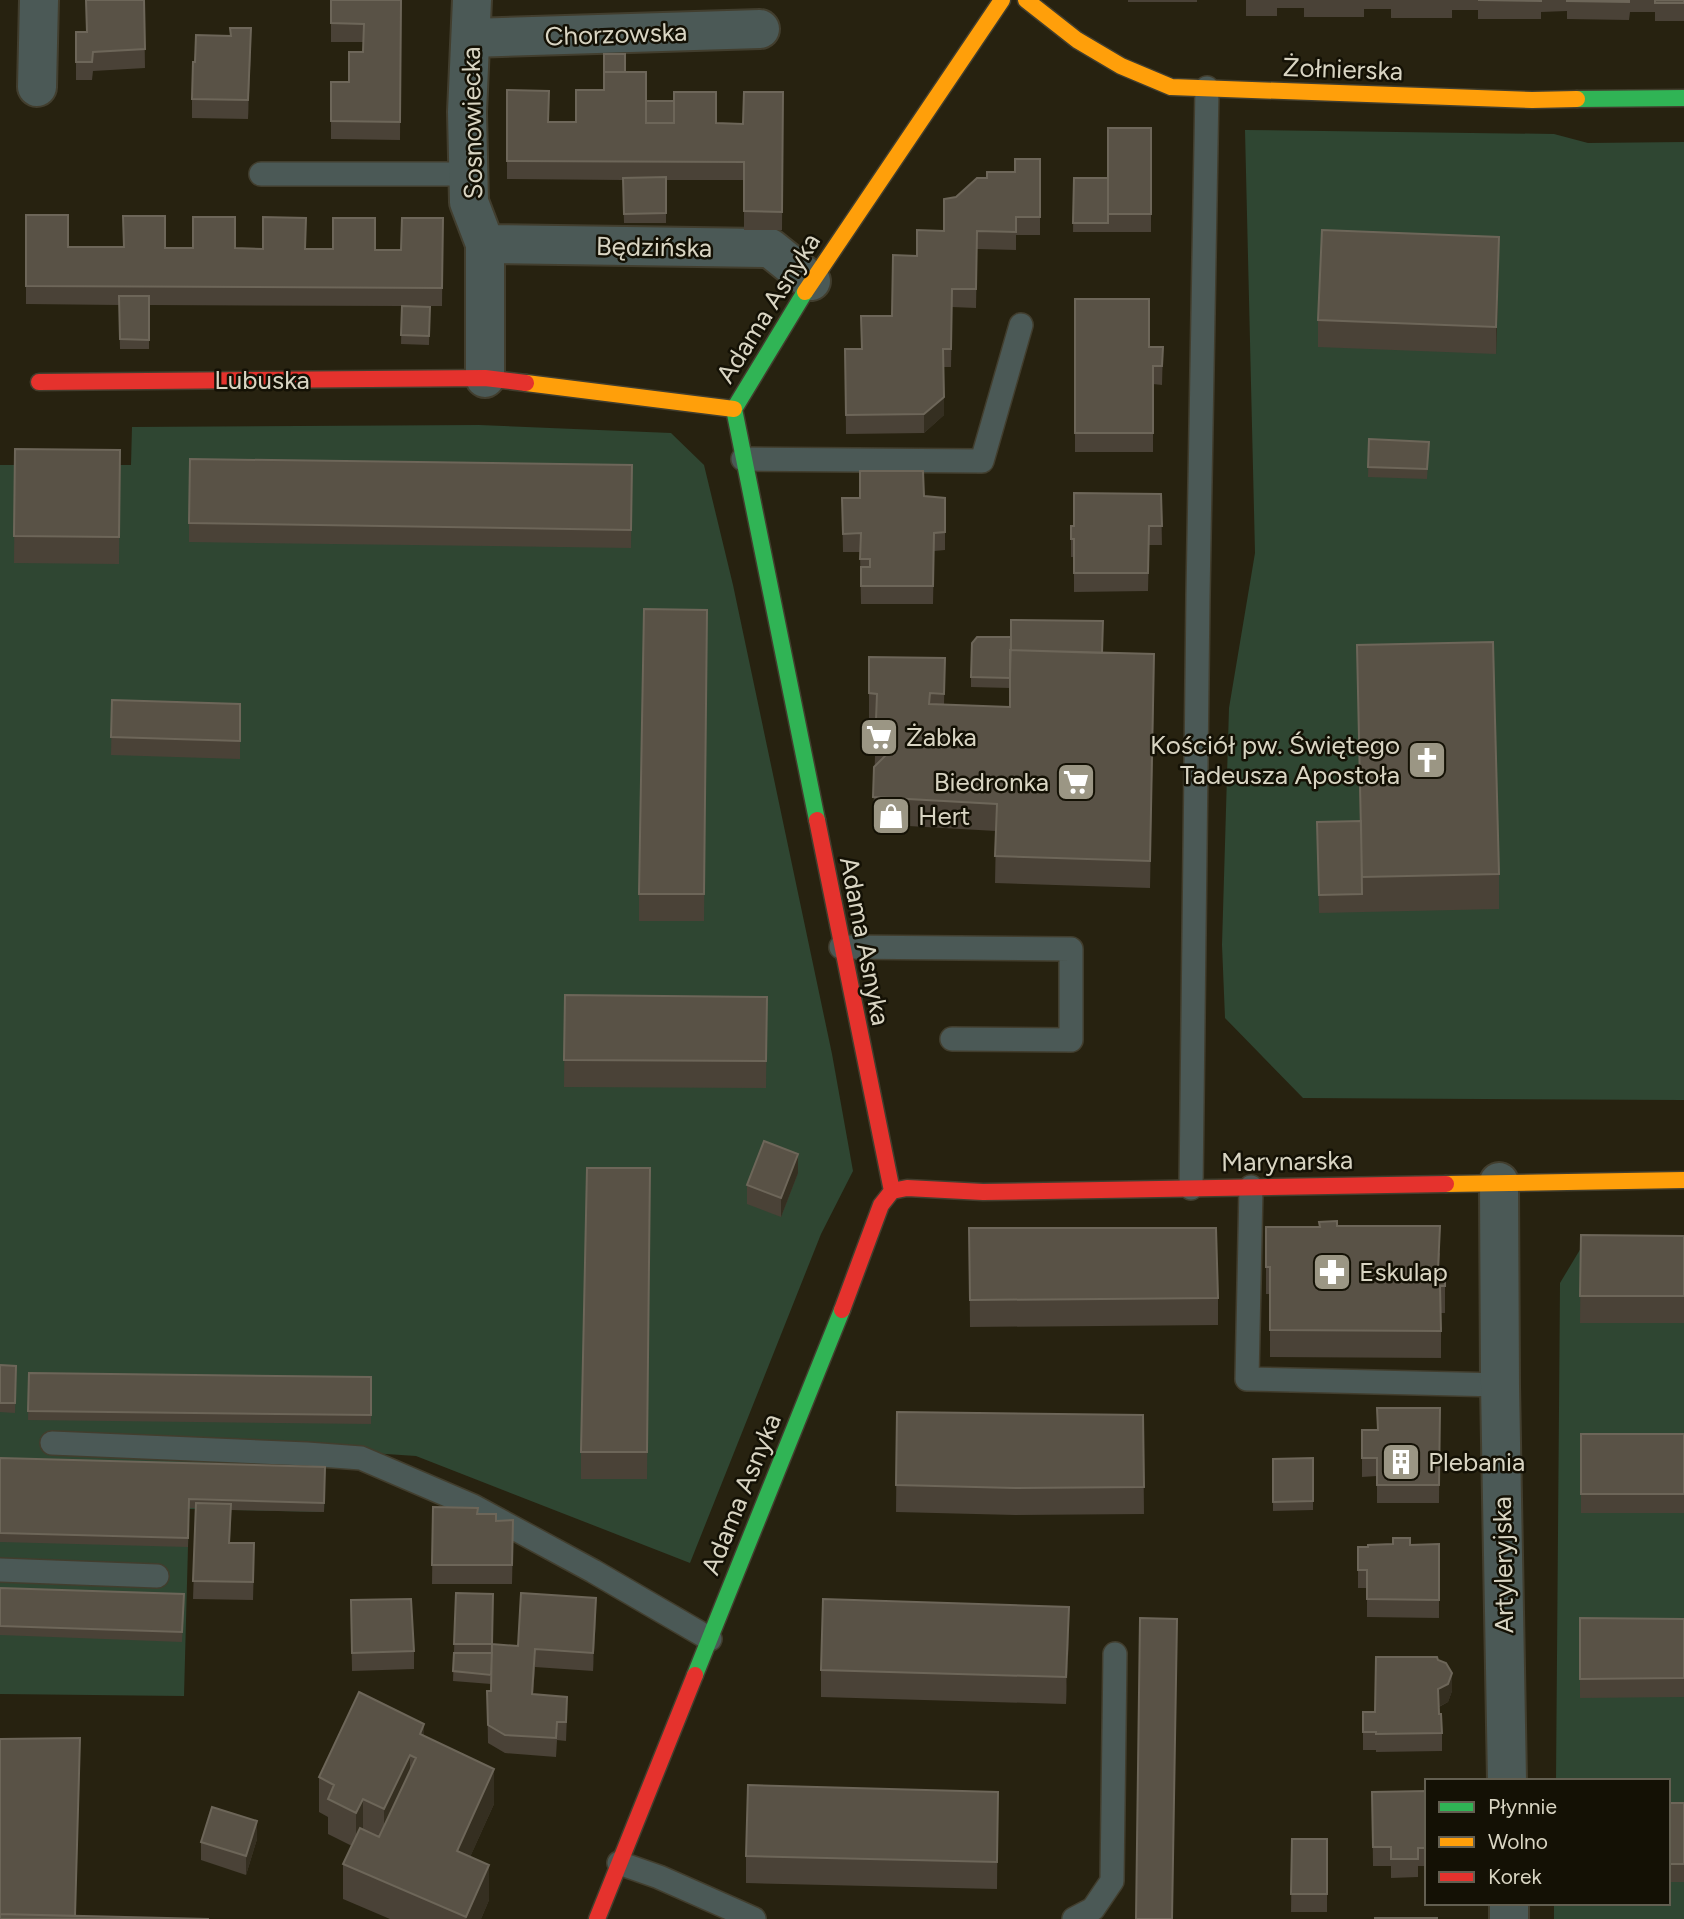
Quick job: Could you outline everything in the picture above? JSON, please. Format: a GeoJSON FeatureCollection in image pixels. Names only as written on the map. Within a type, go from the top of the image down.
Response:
{"type":"FeatureCollection","features":[{"type":"Feature","properties":{"kind":"street"},"geometry":{"type":"LineString","coordinates":[[37,87],[39,0]]}},
{"type":"Feature","properties":{"kind":"street","name":"Sosnowiecka"},"geometry":{"type":"LineString","coordinates":[[472,0],[467,112],[469,202],[485,244]]}},
{"type":"Feature","properties":{"kind":"street","name":"Adama Asnyka"},"geometry":{"type":"LineString","coordinates":[[597,1919],[853,1282],[881,1205],[891,1191],[734,409],[811,281],[1002,0]]}},
{"type":"Feature","properties":{"kind":"street","name":"Żołnierska"},"geometry":{"type":"LineString","coordinates":[[1026,0],[1077,40],[1121,66],[1171,87],[1532,100],[1684,98]]}},
{"type":"Feature","properties":{"kind":"street","name":"Chorzowska"},"geometry":{"type":"LineString","coordinates":[[471,38],[760,29]]}},
{"type":"Feature","properties":{"kind":"street"},"geometry":{"type":"LineString","coordinates":[[485,244],[485,378]]}},
{"type":"Feature","properties":{"kind":"street","name":"Będzińska"},"geometry":{"type":"LineString","coordinates":[[485,244],[770,248],[811,281]]}},
{"type":"Feature","properties":{"kind":"street","name":"Lubuska"},"geometry":{"type":"LineString","coordinates":[[39,382],[485,378],[734,409]]}},
{"type":"Feature","properties":{"kind":"street","name":"Marynarska"},"geometry":{"type":"LineString","coordinates":[[891,1191],[907,1188],[983,1192],[1684,1180]]}},
{"type":"Feature","properties":{"kind":"street","name":"Artyleryjska"},"geometry":{"type":"LineString","coordinates":[[1499,1182],[1507,1779]]}},
{"type":"Feature","properties":{"kind":"lane"},"geometry":{"type":"LineString","coordinates":[[1191,1188],[1207,88]]}},
{"type":"Feature","properties":{"kind":"lane"},"geometry":{"type":"LineString","coordinates":[[261,174],[468,174]]}},
{"type":"Feature","properties":{"kind":"lane"},"geometry":{"type":"LineString","coordinates":[[743,459],[982,461],[1021,325]]}},
{"type":"Feature","properties":{"kind":"lane"},"geometry":{"type":"LineString","coordinates":[[841,947],[1071,949],[1071,1040],[953,1039]]}},
{"type":"Feature","properties":{"kind":"lane"},"geometry":{"type":"LineString","coordinates":[[1251,1187],[1247,1379],[1500,1385]]}},
{"type":"Feature","properties":{"kind":"lane"},"geometry":{"type":"LineString","coordinates":[[52,1443],[361,1458],[473,1506],[710,1639]]}},
{"type":"Feature","properties":{"kind":"lane"},"geometry":{"type":"LineString","coordinates":[[0,1570],[157,1576]]}},
{"type":"Feature","properties":{"kind":"lane"},"geometry":{"type":"LineString","coordinates":[[1074,1919],[1093,1909],[1112,1881],[1115,1654]]}},
{"type":"Feature","properties":{"kind":"lane"},"geometry":{"type":"LineString","coordinates":[[619,1863],[659,1877],[754,1919]]}},
{"type":"Feature","properties":{"kind":"green space"},"geometry":{"type":"Polygon","coordinates":[[[1245,130],[1554,134],[1588,143],[1684,142],[1684,1100],[1303,1098],[1225,1018],[1222,945],[1229,708],[1255,553],[1245,130]]]}},
{"type":"Feature","properties":{"kind":"green space"},"geometry":{"type":"Polygon","coordinates":[[[479,425],[671,433],[704,465],[733,585],[832,1054],[853,1171],[821,1234],[690,1563],[416,1456],[326,1450],[324,1512],[189,1509],[184,1696],[0,1694],[0,465],[131,465],[132,427],[479,425]]]}},
{"type":"Feature","properties":{"kind":"green space"},"geometry":{"type":"Polygon","coordinates":[[[1684,1247],[1684,1919],[1554,1919],[1554,1905],[1670,1905],[1670,1779],[1556,1779],[1560,1283],[1581,1248],[1684,1247]]]}},
{"type":"Feature","properties":{"kind":"building"},"geometry":{"type":"Polygon","coordinates":[[[86,0],[144,0],[145,49],[93,52],[92,62],[76,62],[76,32],[87,32],[86,0]]]}},
{"type":"Feature","properties":{"kind":"building"},"geometry":{"type":"Polygon","coordinates":[[[331,0],[401,0],[400,122],[331,121],[331,82],[349,82],[349,52],[363,52],[364,24],[331,23],[331,0]]]}},
{"type":"Feature","properties":{"kind":"building"},"geometry":{"type":"Polygon","coordinates":[[[1478,0],[1541,0],[1541,1],[1478,0]]]}},
{"type":"Feature","properties":{"kind":"building"},"geometry":{"type":"Polygon","coordinates":[[[1629,0],[1629,2],[1567,1],[1629,0]]]}},
{"type":"Feature","properties":{"kind":"building"},"geometry":{"type":"Polygon","coordinates":[[[1655,0],[1684,0],[1684,3],[1655,3],[1655,0]]]}},
{"type":"Feature","properties":{"kind":"building"},"geometry":{"type":"Polygon","coordinates":[[[230,28],[251,28],[248,100],[192,99],[196,35],[231,36],[230,28]]]}},
{"type":"Feature","properties":{"kind":"building"},"geometry":{"type":"Polygon","coordinates":[[[604,54],[625,54],[625,72],[604,72],[604,54]]]}},
{"type":"Feature","properties":{"kind":"building"},"geometry":{"type":"Polygon","coordinates":[[[604,72],[646,72],[646,123],[674,123],[674,92],[716,92],[716,123],[743,124],[744,92],[783,92],[782,212],[744,211],[744,162],[507,161],[507,90],[549,91],[548,122],[576,122],[576,90],[604,90],[604,72]]]}},
{"type":"Feature","properties":{"kind":"building"},"geometry":{"type":"Polygon","coordinates":[[[646,101],[674,101],[674,123],[646,123],[646,101]]]}},
{"type":"Feature","properties":{"kind":"building"},"geometry":{"type":"Polygon","coordinates":[[[1108,128],[1151,128],[1151,214],[1108,214],[1108,128]]]}},
{"type":"Feature","properties":{"kind":"building"},"geometry":{"type":"Polygon","coordinates":[[[1015,159],[1040,159],[1040,217],[1016,217],[1016,232],[977,231],[976,289],[952,289],[951,349],[943,349],[944,397],[924,414],[846,415],[845,349],[862,349],[861,316],[892,316],[893,255],[917,256],[917,230],[944,231],[944,199],[956,197],[977,178],[987,178],[987,172],[1015,172],[1015,159]]]}},
{"type":"Feature","properties":{"kind":"building"},"geometry":{"type":"Polygon","coordinates":[[[666,177],[666,213],[624,214],[623,178],[666,177]]]}},
{"type":"Feature","properties":{"kind":"building"},"geometry":{"type":"Polygon","coordinates":[[[1074,178],[1108,178],[1108,223],[1073,223],[1074,178]]]}},
{"type":"Feature","properties":{"kind":"building"},"geometry":{"type":"Polygon","coordinates":[[[26,215],[68,215],[68,247],[124,247],[123,216],[165,216],[165,248],[193,248],[193,217],[235,217],[235,248],[263,249],[263,217],[306,218],[305,249],[333,249],[333,218],[375,218],[375,250],[401,250],[402,218],[443,218],[442,288],[26,286],[26,215]]]}},
{"type":"Feature","properties":{"kind":"building"},"geometry":{"type":"Polygon","coordinates":[[[1322,230],[1499,237],[1496,327],[1318,320],[1322,230]]]}},
{"type":"Feature","properties":{"kind":"building"},"geometry":{"type":"Polygon","coordinates":[[[119,296],[149,296],[149,340],[120,339],[119,296]]]}},
{"type":"Feature","properties":{"kind":"building"},"geometry":{"type":"Polygon","coordinates":[[[1075,299],[1149,299],[1149,347],[1163,347],[1162,366],[1153,366],[1153,433],[1075,433],[1075,299]]]}},
{"type":"Feature","properties":{"kind":"building"},"geometry":{"type":"Polygon","coordinates":[[[402,306],[430,307],[429,336],[401,335],[402,306]]]}},
{"type":"Feature","properties":{"kind":"building"},"geometry":{"type":"Polygon","coordinates":[[[1369,439],[1429,442],[1427,469],[1368,467],[1369,439]]]}},
{"type":"Feature","properties":{"kind":"building"},"geometry":{"type":"Polygon","coordinates":[[[15,449],[120,450],[119,537],[14,536],[15,449]]]}},
{"type":"Feature","properties":{"kind":"building"},"geometry":{"type":"Polygon","coordinates":[[[190,459],[632,465],[631,530],[189,523],[190,459]]]}},
{"type":"Feature","properties":{"kind":"building"},"geometry":{"type":"Polygon","coordinates":[[[860,471],[923,471],[924,496],[945,498],[945,532],[934,533],[933,586],[861,586],[861,567],[870,567],[870,559],[860,559],[861,533],[843,534],[842,498],[860,498],[860,471]]]}},
{"type":"Feature","properties":{"kind":"building"},"geometry":{"type":"Polygon","coordinates":[[[1074,493],[1161,494],[1162,526],[1149,526],[1148,573],[1074,573],[1074,539],[1071,539],[1071,526],[1074,526],[1074,493]]]}},
{"type":"Feature","properties":{"kind":"building"},"geometry":{"type":"Polygon","coordinates":[[[644,609],[707,610],[704,894],[639,894],[644,609]]]}},
{"type":"Feature","properties":{"kind":"building"},"geometry":{"type":"Polygon","coordinates":[[[1011,620],[1103,621],[1102,653],[1011,650],[1011,620]]]}},
{"type":"Feature","properties":{"kind":"building"},"geometry":{"type":"Polygon","coordinates":[[[977,637],[1011,637],[1010,678],[971,677],[972,643],[977,637]]]}},
{"type":"Feature","properties":{"kind":"building","name":"Kościół pw. Świętego Tadeusza Apostoła"},"geometry":{"type":"Polygon","coordinates":[[[1493,642],[1499,874],[1362,877],[1357,645],[1493,642]]]}},
{"type":"Feature","properties":{"kind":"building"},"geometry":{"type":"Polygon","coordinates":[[[1010,650],[1154,654],[1150,861],[995,856],[997,804],[873,797],[874,767],[885,756],[875,746],[877,694],[869,693],[869,657],[945,658],[944,694],[930,693],[929,704],[1010,707],[1010,650]]]}},
{"type":"Feature","properties":{"kind":"building"},"geometry":{"type":"Polygon","coordinates":[[[112,700],[240,704],[240,741],[111,737],[112,700]]]}},
{"type":"Feature","properties":{"kind":"building"},"geometry":{"type":"Polygon","coordinates":[[[1361,821],[1362,894],[1319,895],[1317,822],[1361,821]]]}},
{"type":"Feature","properties":{"kind":"building"},"geometry":{"type":"Polygon","coordinates":[[[565,995],[767,997],[766,1061],[564,1060],[565,995]]]}},
{"type":"Feature","properties":{"kind":"building"},"geometry":{"type":"Polygon","coordinates":[[[764,1141],[798,1154],[781,1198],[747,1185],[764,1141]]]}},
{"type":"Feature","properties":{"kind":"building"},"geometry":{"type":"Polygon","coordinates":[[[587,1168],[650,1168],[647,1452],[581,1452],[587,1168]]]}},
{"type":"Feature","properties":{"kind":"building"},"geometry":{"type":"Polygon","coordinates":[[[1337,1221],[1337,1226],[1440,1226],[1438,1269],[1445,1269],[1445,1286],[1440,1286],[1441,1331],[1270,1330],[1270,1267],[1266,1267],[1266,1227],[1320,1227],[1319,1222],[1337,1221]]]}},
{"type":"Feature","properties":{"kind":"building"},"geometry":{"type":"Polygon","coordinates":[[[969,1228],[1216,1228],[1218,1298],[970,1300],[969,1228]]]}},
{"type":"Feature","properties":{"kind":"building"},"geometry":{"type":"Polygon","coordinates":[[[1581,1235],[1684,1236],[1684,1296],[1580,1296],[1581,1235]]]}},
{"type":"Feature","properties":{"kind":"building"},"geometry":{"type":"Polygon","coordinates":[[[0,1365],[16,1366],[15,1403],[0,1403],[0,1365]]]}},
{"type":"Feature","properties":{"kind":"building"},"geometry":{"type":"Polygon","coordinates":[[[29,1373],[371,1377],[371,1415],[28,1411],[29,1373]]]}},
{"type":"Feature","properties":{"kind":"building","name":"Plebania"},"geometry":{"type":"Polygon","coordinates":[[[1377,1408],[1440,1408],[1439,1485],[1377,1485],[1377,1458],[1362,1458],[1362,1430],[1378,1430],[1377,1408]]]}},
{"type":"Feature","properties":{"kind":"building"},"geometry":{"type":"Polygon","coordinates":[[[897,1412],[1143,1415],[1144,1487],[896,1485],[897,1412]]]}},
{"type":"Feature","properties":{"kind":"building"},"geometry":{"type":"Polygon","coordinates":[[[1581,1434],[1684,1434],[1684,1494],[1581,1494],[1581,1434]]]}},
{"type":"Feature","properties":{"kind":"building"},"geometry":{"type":"Polygon","coordinates":[[[0,1458],[325,1467],[324,1503],[189,1499],[188,1538],[0,1533],[0,1458]]]}},
{"type":"Feature","properties":{"kind":"building"},"geometry":{"type":"Polygon","coordinates":[[[1313,1458],[1313,1501],[1273,1502],[1273,1459],[1313,1458]]]}},
{"type":"Feature","properties":{"kind":"building"},"geometry":{"type":"Polygon","coordinates":[[[196,1503],[231,1504],[229,1543],[254,1543],[253,1582],[193,1581],[196,1503]]]}},
{"type":"Feature","properties":{"kind":"building"},"geometry":{"type":"Polygon","coordinates":[[[433,1507],[478,1508],[477,1514],[496,1514],[496,1521],[513,1520],[512,1565],[432,1565],[433,1507]]]}},
{"type":"Feature","properties":{"kind":"building"},"geometry":{"type":"Polygon","coordinates":[[[1393,1538],[1410,1538],[1410,1545],[1439,1544],[1439,1600],[1367,1599],[1367,1570],[1358,1570],[1358,1547],[1393,1544],[1393,1538]]]}},
{"type":"Feature","properties":{"kind":"building"},"geometry":{"type":"Polygon","coordinates":[[[0,1588],[184,1594],[182,1632],[0,1626],[0,1588]]]}},
{"type":"Feature","properties":{"kind":"building"},"geometry":{"type":"Polygon","coordinates":[[[456,1593],[493,1594],[492,1644],[454,1644],[456,1593]]]}},
{"type":"Feature","properties":{"kind":"building"},"geometry":{"type":"Polygon","coordinates":[[[521,1593],[596,1598],[593,1653],[535,1649],[532,1694],[567,1697],[566,1722],[557,1722],[556,1738],[505,1735],[488,1725],[487,1691],[491,1691],[492,1644],[518,1646],[521,1593]]]}},
{"type":"Feature","properties":{"kind":"building"},"geometry":{"type":"Polygon","coordinates":[[[411,1599],[414,1651],[352,1653],[351,1600],[411,1599]]]}},
{"type":"Feature","properties":{"kind":"building"},"geometry":{"type":"Polygon","coordinates":[[[823,1599],[1069,1607],[1066,1677],[821,1670],[823,1599]]]}},
{"type":"Feature","properties":{"kind":"building"},"geometry":{"type":"Polygon","coordinates":[[[1140,1618],[1177,1619],[1172,1919],[1136,1919],[1140,1618]]]}},
{"type":"Feature","properties":{"kind":"building"},"geometry":{"type":"Polygon","coordinates":[[[1580,1618],[1684,1619],[1684,1678],[1580,1679],[1580,1618]]]}},
{"type":"Feature","properties":{"kind":"building"},"geometry":{"type":"Polygon","coordinates":[[[454,1653],[492,1653],[491,1675],[453,1671],[454,1653]]]}},
{"type":"Feature","properties":{"kind":"building"},"geometry":{"type":"Polygon","coordinates":[[[1376,1657],[1437,1657],[1446,1663],[1452,1673],[1448,1684],[1438,1689],[1442,1733],[1363,1732],[1363,1712],[1375,1712],[1376,1657]]]}},
{"type":"Feature","properties":{"kind":"building"},"geometry":{"type":"Polygon","coordinates":[[[359,1692],[424,1724],[420,1734],[494,1769],[457,1851],[489,1865],[466,1917],[343,1864],[360,1828],[379,1837],[416,1758],[410,1755],[384,1809],[363,1799],[356,1813],[328,1799],[334,1785],[319,1777],[359,1692]]]}},
{"type":"Feature","properties":{"kind":"building"},"geometry":{"type":"Polygon","coordinates":[[[80,1738],[75,1916],[0,1914],[0,1739],[80,1738]]]}},
{"type":"Feature","properties":{"kind":"building"},"geometry":{"type":"Polygon","coordinates":[[[748,1785],[998,1792],[997,1862],[746,1856],[748,1785]]]}},
{"type":"Feature","properties":{"kind":"building"},"geometry":{"type":"Polygon","coordinates":[[[1425,1791],[1425,1848],[1418,1848],[1418,1859],[1391,1859],[1391,1847],[1373,1847],[1372,1792],[1425,1791]]]}},
{"type":"Feature","properties":{"kind":"building"},"geometry":{"type":"Polygon","coordinates":[[[1670,1803],[1684,1803],[1684,1864],[1670,1864],[1670,1803]]]}},
{"type":"Feature","properties":{"kind":"building"},"geometry":{"type":"Polygon","coordinates":[[[212,1807],[257,1821],[246,1856],[201,1842],[212,1807]]]}},
{"type":"Feature","properties":{"kind":"building"},"geometry":{"type":"Polygon","coordinates":[[[1292,1839],[1327,1839],[1327,1894],[1291,1894],[1292,1839]]]}},
{"type":"Feature","properties":{"kind":"building"},"geometry":{"type":"Polygon","coordinates":[[[0,1914],[209,1919],[0,1919],[0,1914]]]}},
{"type":"Feature","properties":{"kind":"building"},"geometry":{"type":"Polygon","coordinates":[[[1437,1918],[1437,1919],[1375,1919],[1437,1918]]]}},
{"type":"Feature","properties":{"kind":"traffic: fast"},"geometry":{"type":"LineString","coordinates":[[1577,99],[1684,98]]}},
{"type":"Feature","properties":{"kind":"traffic: fast"},"geometry":{"type":"LineString","coordinates":[[805,292],[734,409],[817,820]]}},
{"type":"Feature","properties":{"kind":"traffic: fast"},"geometry":{"type":"LineString","coordinates":[[695,1675],[842,1310]]}},
{"type":"Feature","properties":{"kind":"traffic: slow"},"geometry":{"type":"LineString","coordinates":[[805,292],[1002,0]]}},
{"type":"Feature","properties":{"kind":"traffic: slow"},"geometry":{"type":"LineString","coordinates":[[1026,0],[1077,40],[1121,66],[1171,87],[1532,100],[1577,99]]}},
{"type":"Feature","properties":{"kind":"traffic: slow"},"geometry":{"type":"LineString","coordinates":[[526,383],[734,409]]}},
{"type":"Feature","properties":{"kind":"traffic: slow"},"geometry":{"type":"LineString","coordinates":[[1446,1184],[1684,1180]]}},
{"type":"Feature","properties":{"kind":"traffic: jam"},"geometry":{"type":"LineString","coordinates":[[39,382],[485,378],[526,383]]}},
{"type":"Feature","properties":{"kind":"traffic: jam"},"geometry":{"type":"LineString","coordinates":[[817,820],[892,1191],[881,1205],[842,1310]]}},
{"type":"Feature","properties":{"kind":"traffic: jam"},"geometry":{"type":"LineString","coordinates":[[892,1191],[907,1188],[983,1192],[1446,1184]]}},
{"type":"Feature","properties":{"kind":"traffic: jam"},"geometry":{"type":"LineString","coordinates":[[597,1919],[695,1675]]}},
{"type":"Feature","properties":{"kind":"place","name":"Żabka"},"geometry":{"type":"Point","coordinates":[879,737]}},
{"type":"Feature","properties":{"kind":"place","name":"Kościół pw. Świętego Tadeusza Apostoła"},"geometry":{"type":"Point","coordinates":[1427,760]}},
{"type":"Feature","properties":{"kind":"place","name":"Biedronka"},"geometry":{"type":"Point","coordinates":[1076,782]}},
{"type":"Feature","properties":{"kind":"place","name":"Hert"},"geometry":{"type":"Point","coordinates":[891,816]}},
{"type":"Feature","properties":{"kind":"place","name":"Eskulap"},"geometry":{"type":"Point","coordinates":[1332,1272]}},
{"type":"Feature","properties":{"kind":"place","name":"Plebania"},"geometry":{"type":"Point","coordinates":[1401,1462]}}]}
